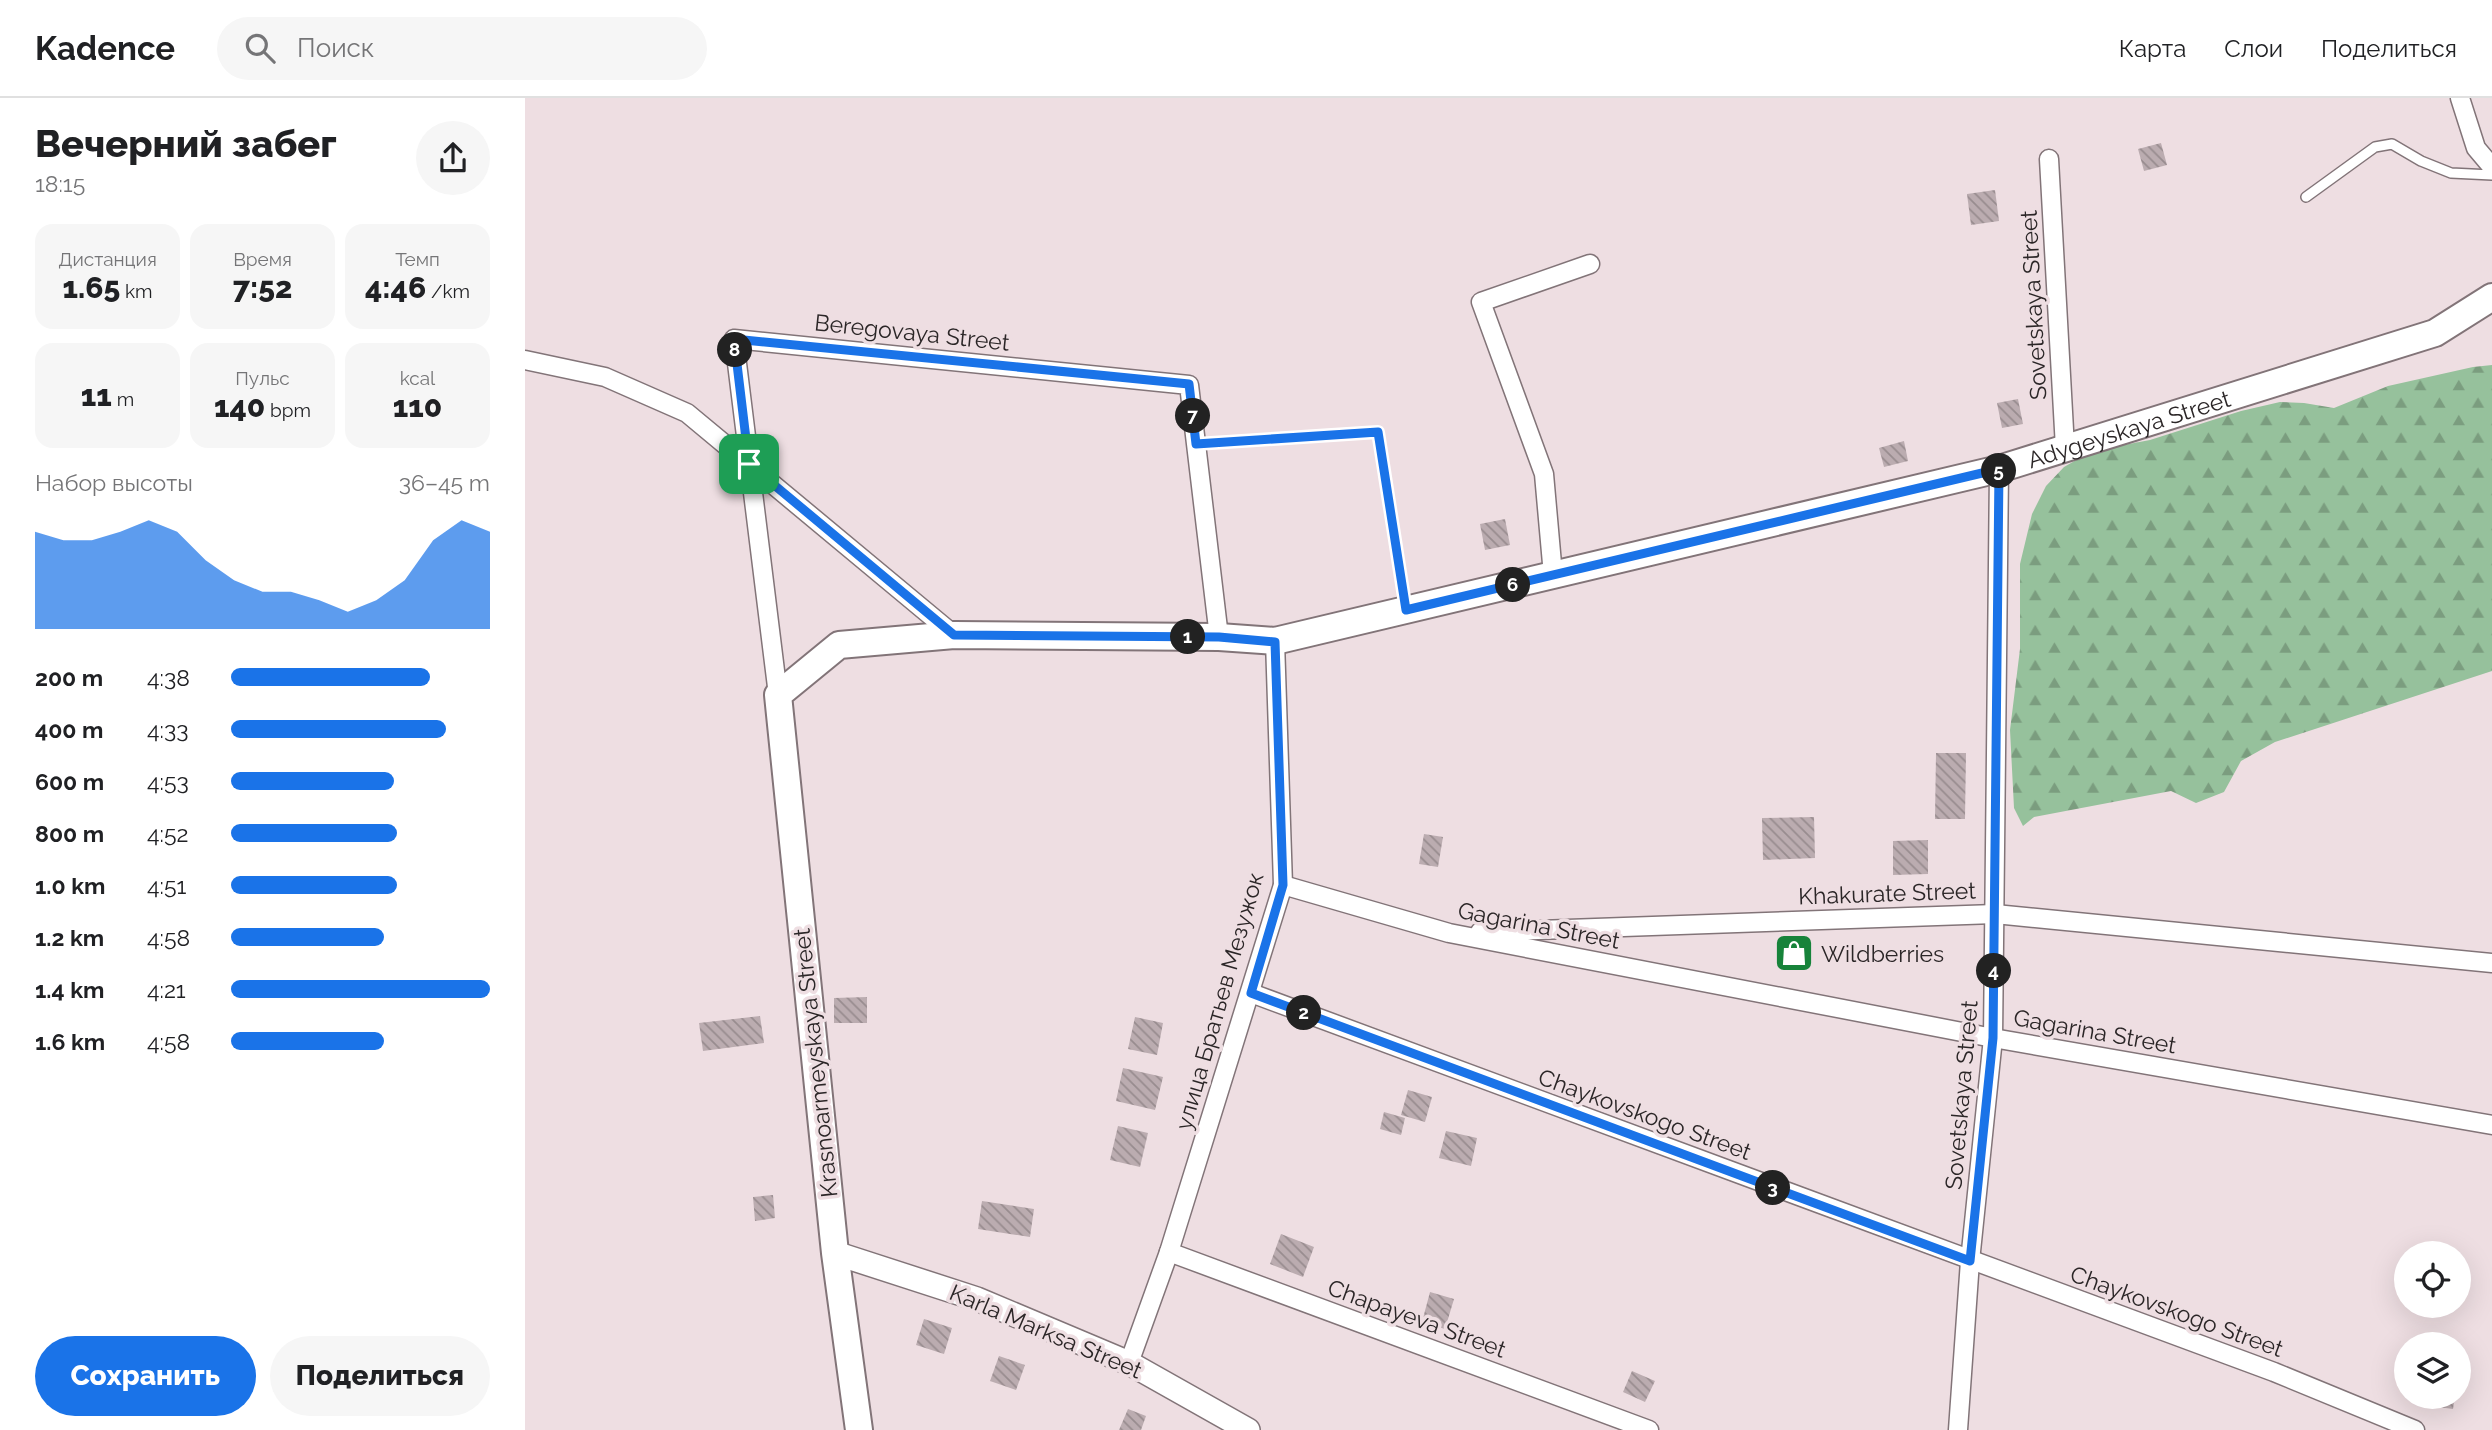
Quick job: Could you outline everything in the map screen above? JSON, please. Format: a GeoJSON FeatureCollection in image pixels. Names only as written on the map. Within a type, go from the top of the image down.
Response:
{"type":"FeatureCollection","features":[{"type":"Feature","properties":{"kind":"main road","name":"Adygeyskaya Street"},"geometry":{"type":"LineString","coordinates":[[778,695],[839,645],[954,635],[1219,637],[1275,642],[1999,469],[2435,333],[2492,297]]}},
{"type":"Feature","properties":{"kind":"main road","name":"Krasnoarmeyskaya Street"},"geometry":{"type":"LineString","coordinates":[[778,695],[835,1253],[859,1430]]}},
{"type":"Feature","properties":{"kind":"street"},"geometry":{"type":"LineString","coordinates":[[2460,98],[2476,148],[2492,167]]}},
{"type":"Feature","properties":{"kind":"street","name":"Sovetskaya Street"},"geometry":{"type":"LineString","coordinates":[[2049,159],[2065,449]]}},
{"type":"Feature","properties":{"kind":"street"},"geometry":{"type":"LineString","coordinates":[[1553,575],[1544,474],[1481,302],[1590,264]]}},
{"type":"Feature","properties":{"kind":"street","name":"Beregovaya Street"},"geometry":{"type":"LineString","coordinates":[[778,695],[734,339],[1189,384],[1219,637]]}},
{"type":"Feature","properties":{"kind":"street"},"geometry":{"type":"LineString","coordinates":[[525,360],[605,377],[687,413],[954,635]]}},
{"type":"Feature","properties":{"kind":"street","name":"Sovetskaya Street"},"geometry":{"type":"LineString","coordinates":[[1958,1430],[1970,1261],[1993,1038],[1999,469]]}},
{"type":"Feature","properties":{"kind":"street","name":"улица Братьев Мезужок"},"geometry":{"type":"LineString","coordinates":[[1129,1363],[1169,1252],[1283,885],[1275,642]]}},
{"type":"Feature","properties":{"kind":"street","name":"Gagarina Street"},"geometry":{"type":"LineString","coordinates":[[1283,885],[1448,933],[1993,1038],[2492,1125]]}},
{"type":"Feature","properties":{"kind":"street","name":"Khakurate Street"},"geometry":{"type":"LineString","coordinates":[[1448,933],[1995,914],[2492,963]]}},
{"type":"Feature","properties":{"kind":"street","name":"Chaykovskogo Street"},"geometry":{"type":"LineString","coordinates":[[1251,993],[2274,1372],[2414,1430]]}},
{"type":"Feature","properties":{"kind":"street","name":"Chapayeva Street"},"geometry":{"type":"LineString","coordinates":[[1169,1252],[1649,1430]]}},
{"type":"Feature","properties":{"kind":"street","name":"Karla Marksa Street"},"geometry":{"type":"LineString","coordinates":[[835,1253],[977,1298],[1129,1363],[1248,1430]]}},
{"type":"Feature","properties":{"kind":"lane"},"geometry":{"type":"LineString","coordinates":[[2306,197],[2375,147],[2392,144],[2421,161],[2451,173],[2492,175]]}},
{"type":"Feature","properties":{"kind":"lane"},"geometry":{"type":"LineString","coordinates":[[1196,444],[1378,432],[1406,610]]}},
{"type":"Feature","properties":{"kind":"green space"},"geometry":{"type":"Polygon","coordinates":[[[2492,365],[2492,671],[2275,742],[2241,761],[2224,792],[2196,803],[2171,791],[2034,817],[2023,826],[2014,808],[2010,730],[2020,649],[2020,564],[2032,514],[2046,486],[2064,467],[2092,451],[2150,440],[2241,411],[2280,402],[2334,408],[2388,386],[2492,365]]]}},
{"type":"Feature","properties":{"kind":"building"},"geometry":{"type":"Polygon","coordinates":[[[2161,143],[2167,165],[2144,171],[2138,149],[2161,143]]]}},
{"type":"Feature","properties":{"kind":"building"},"geometry":{"type":"Polygon","coordinates":[[[1995,190],[1999,221],[1971,225],[1967,194],[1995,190]]]}},
{"type":"Feature","properties":{"kind":"building"},"geometry":{"type":"Polygon","coordinates":[[[2018,399],[2023,424],[2002,428],[1997,403],[2018,399]]]}},
{"type":"Feature","properties":{"kind":"building"},"geometry":{"type":"Polygon","coordinates":[[[1904,441],[1908,461],[1884,467],[1879,448],[1904,441]]]}},
{"type":"Feature","properties":{"kind":"building"},"geometry":{"type":"Polygon","coordinates":[[[1505,519],[1510,545],[1485,550],[1480,524],[1505,519]]]}},
{"type":"Feature","properties":{"kind":"building"},"geometry":{"type":"Polygon","coordinates":[[[1936,753],[1966,753],[1965,819],[1935,819],[1936,753]]]}},
{"type":"Feature","properties":{"kind":"building"},"geometry":{"type":"Polygon","coordinates":[[[1814,817],[1815,858],[1763,860],[1762,818],[1814,817]]]}},
{"type":"Feature","properties":{"kind":"building"},"geometry":{"type":"Polygon","coordinates":[[[1424,834],[1443,837],[1438,867],[1419,864],[1424,834]]]}},
{"type":"Feature","properties":{"kind":"building"},"geometry":{"type":"Polygon","coordinates":[[[1928,840],[1928,874],[1893,875],[1893,841],[1928,840]]]}},
{"type":"Feature","properties":{"kind":"building","name":"Wildberries"},"geometry":{"type":"Polygon","coordinates":[[[1782,936],[1808,938],[1805,970],[1779,968],[1782,936]]]}},
{"type":"Feature","properties":{"kind":"building"},"geometry":{"type":"Polygon","coordinates":[[[867,997],[867,1023],[834,1023],[834,998],[867,997]]]}},
{"type":"Feature","properties":{"kind":"building"},"geometry":{"type":"Polygon","coordinates":[[[760,1016],[764,1043],[703,1051],[699,1023],[760,1016]]]}},
{"type":"Feature","properties":{"kind":"building"},"geometry":{"type":"Polygon","coordinates":[[[1135,1017],[1163,1023],[1157,1055],[1128,1049],[1135,1017]]]}},
{"type":"Feature","properties":{"kind":"building"},"geometry":{"type":"Polygon","coordinates":[[[1123,1068],[1163,1077],[1155,1110],[1116,1101],[1123,1068]]]}},
{"type":"Feature","properties":{"kind":"building"},"geometry":{"type":"Polygon","coordinates":[[[1408,1090],[1432,1097],[1425,1122],[1401,1115],[1408,1090]]]}},
{"type":"Feature","properties":{"kind":"building"},"geometry":{"type":"Polygon","coordinates":[[[1384,1112],[1405,1118],[1401,1135],[1380,1129],[1384,1112]]]}},
{"type":"Feature","properties":{"kind":"building"},"geometry":{"type":"Polygon","coordinates":[[[1118,1126],[1148,1133],[1140,1167],[1110,1160],[1118,1126]]]}},
{"type":"Feature","properties":{"kind":"building"},"geometry":{"type":"Polygon","coordinates":[[[1446,1131],[1477,1138],[1471,1166],[1439,1158],[1446,1131]]]}},
{"type":"Feature","properties":{"kind":"building"},"geometry":{"type":"Polygon","coordinates":[[[773,1195],[775,1218],[755,1221],[753,1197],[773,1195]]]}},
{"type":"Feature","properties":{"kind":"building"},"geometry":{"type":"Polygon","coordinates":[[[982,1201],[1034,1209],[1030,1237],[978,1229],[982,1201]]]}},
{"type":"Feature","properties":{"kind":"building"},"geometry":{"type":"Polygon","coordinates":[[[1281,1234],[1314,1247],[1303,1277],[1270,1264],[1281,1234]]]}},
{"type":"Feature","properties":{"kind":"building"},"geometry":{"type":"Polygon","coordinates":[[[1430,1292],[1454,1299],[1445,1329],[1422,1322],[1430,1292]]]}},
{"type":"Feature","properties":{"kind":"building"},"geometry":{"type":"Polygon","coordinates":[[[924,1319],[952,1328],[944,1354],[916,1345],[924,1319]]]}},
{"type":"Feature","properties":{"kind":"building"},"geometry":{"type":"Polygon","coordinates":[[[999,1356],[1025,1365],[1016,1390],[990,1381],[999,1356]]]}},
{"type":"Feature","properties":{"kind":"building"},"geometry":{"type":"Polygon","coordinates":[[[1632,1371],[1655,1381],[1645,1402],[1623,1392],[1632,1371]]]}},
{"type":"Feature","properties":{"kind":"building"},"geometry":{"type":"Polygon","coordinates":[[[1128,1409],[1146,1416],[1141,1430],[1119,1430],[1128,1409]]]}},
{"type":"Feature","properties":{"kind":"place","name":"Wildberries"},"geometry":{"type":"Point","coordinates":[1794,953]}},
{"type":"Feature","properties":{"kind":"route"},"geometry":{"type":"LineString","coordinates":[[734,339],[1189,384],[1196,444],[1378,432],[1406,610],[1999,469],[1993,1038],[1970,1261],[1251,993],[1283,885],[1275,642],[1219,637],[954,635],[749,464],[734,339]]}}]}
